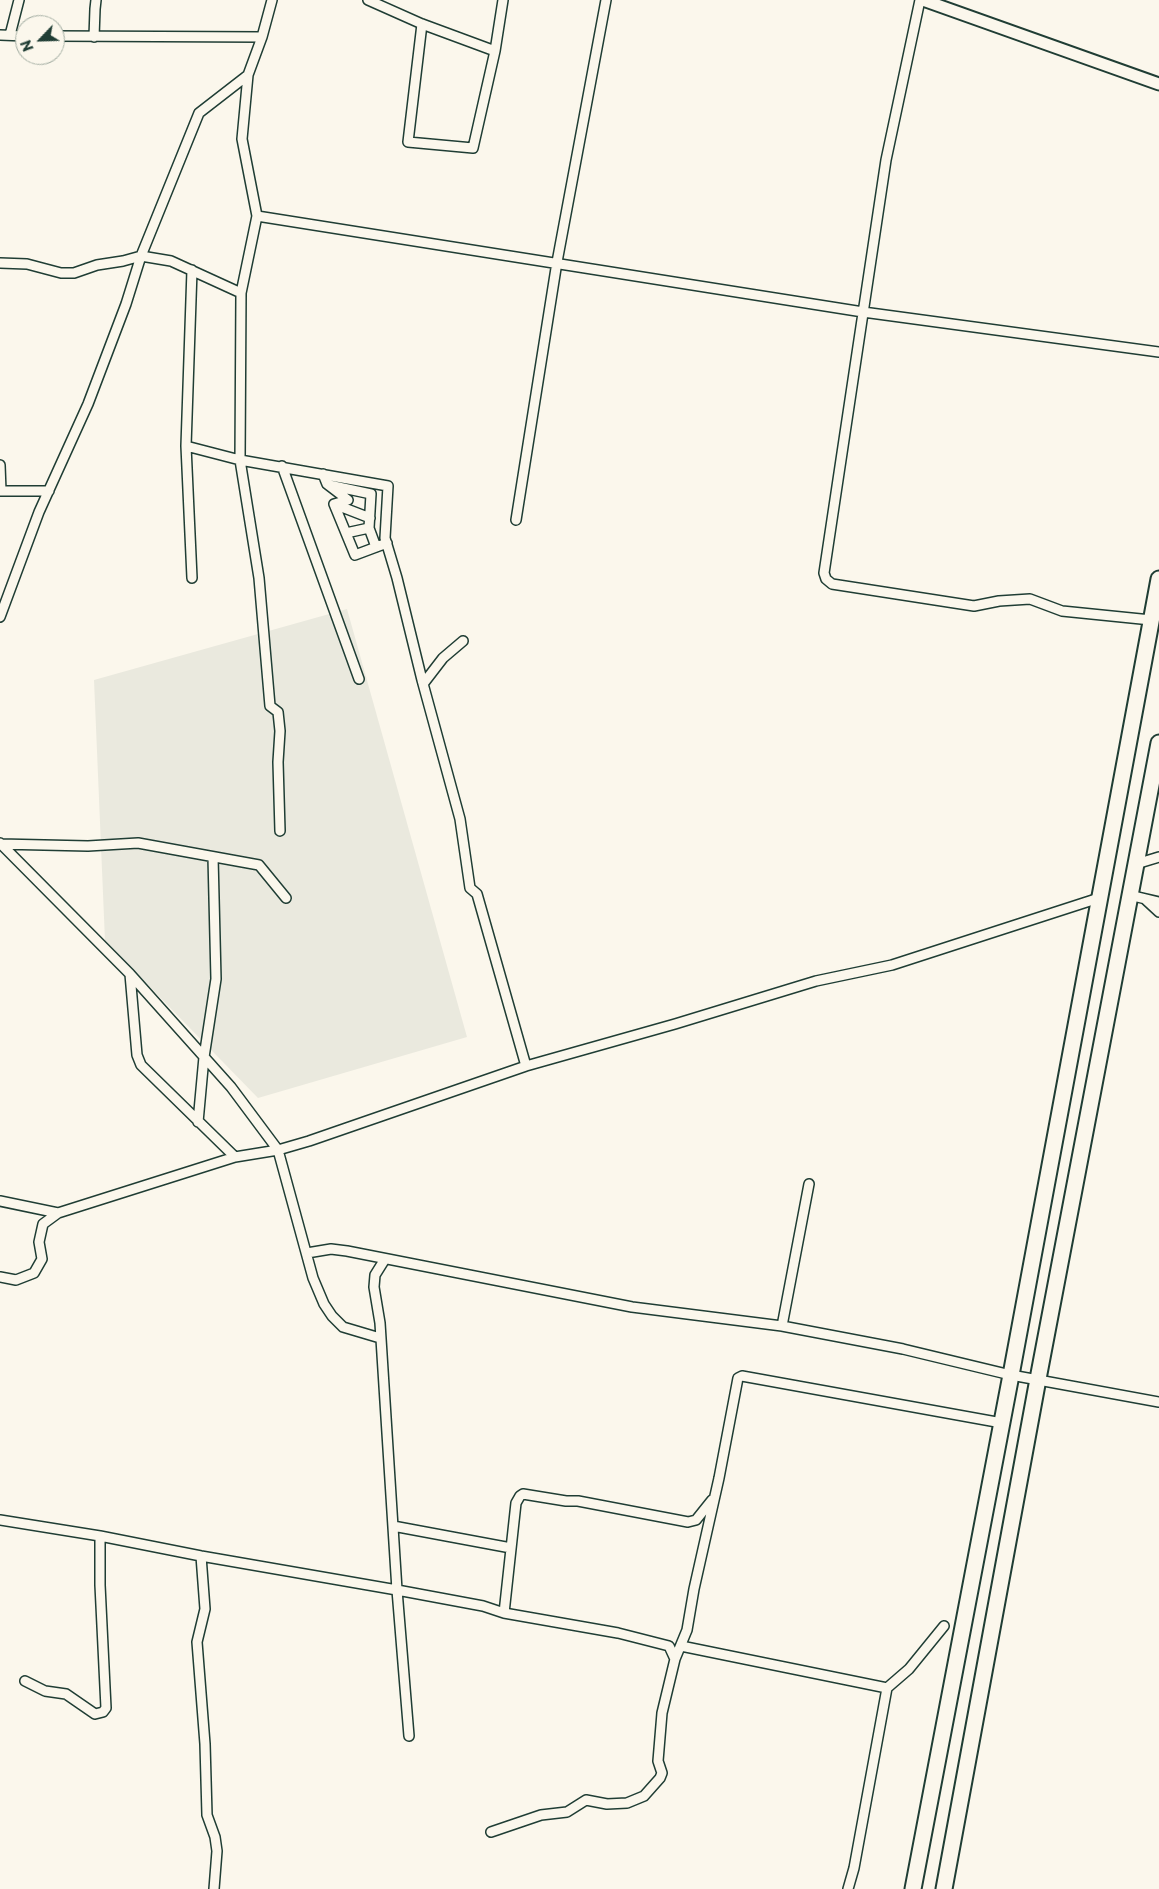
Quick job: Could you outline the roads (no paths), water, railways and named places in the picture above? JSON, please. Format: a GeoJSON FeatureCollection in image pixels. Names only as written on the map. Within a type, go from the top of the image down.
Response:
{"type":"FeatureCollection","features":[{"type":"Feature","properties":{"kind":"highway"},"geometry":{"type":"LineString","coordinates":[[913,1889],[1159,579]]}},
{"type":"Feature","properties":{"kind":"highway"},"geometry":{"type":"LineString","coordinates":[[944,1889],[1038,1379],[1159,743]]}},
{"type":"Feature","properties":{"kind":"street"},"geometry":{"type":"LineString","coordinates":[[10,35],[19,0]]}},
{"type":"Feature","properties":{"kind":"street"},"geometry":{"type":"LineString","coordinates":[[94,37],[94,9],[96,0]]}},
{"type":"Feature","properties":{"kind":"street"},"geometry":{"type":"LineString","coordinates":[[272,0],[262,37],[248,76],[242,138],[257,216],[241,293],[240,460],[259,578],[270,706],[278,712],[280,830]]}},
{"type":"Feature","properties":{"kind":"street"},"geometry":{"type":"LineString","coordinates":[[368,0],[422,24],[495,51]]}},
{"type":"Feature","properties":{"kind":"street"},"geometry":{"type":"LineString","coordinates":[[422,24],[408,142],[473,148],[495,51],[503,0]]}},
{"type":"Feature","properties":{"kind":"street"},"geometry":{"type":"LineString","coordinates":[[516,520],[557,262],[606,0]]}},
{"type":"Feature","properties":{"kind":"street"},"geometry":{"type":"LineString","coordinates":[[1151,620],[1062,611],[1030,599],[999,601],[974,606],[832,584],[824,573],[886,160],[925,0],[1159,84]]}},
{"type":"Feature","properties":{"kind":"street"},"geometry":{"type":"LineString","coordinates":[[0,35],[15,35]]}},
{"type":"Feature","properties":{"kind":"street"},"geometry":{"type":"LineString","coordinates":[[65,36],[262,37]]}},
{"type":"Feature","properties":{"kind":"street"},"geometry":{"type":"LineString","coordinates":[[0,617],[49,491],[88,404],[126,304],[141,256],[199,113],[248,76]]}},
{"type":"Feature","properties":{"kind":"street"},"geometry":{"type":"LineString","coordinates":[[257,216],[557,262],[863,312],[1159,352]]}},
{"type":"Feature","properties":{"kind":"street"},"geometry":{"type":"LineString","coordinates":[[0,263],[27,264],[61,273],[74,273],[97,265],[141,256],[171,261],[241,293]]}},
{"type":"Feature","properties":{"kind":"street"},"geometry":{"type":"LineString","coordinates":[[192,270],[186,446],[192,578]]}},
{"type":"Feature","properties":{"kind":"street"},"geometry":{"type":"LineString","coordinates":[[186,446],[240,460],[388,486],[387,543],[398,578],[423,684],[460,819],[470,888],[477,894],[526,1066]]}},
{"type":"Feature","properties":{"kind":"street"},"geometry":{"type":"LineString","coordinates":[[0,465],[1,491],[49,491]]}},
{"type":"Feature","properties":{"kind":"street"},"geometry":{"type":"LineString","coordinates":[[282,466],[359,678]]}},
{"type":"Feature","properties":{"kind":"street"},"geometry":{"type":"LineString","coordinates":[[323,474],[327,484],[348,500],[334,504]]}},
{"type":"Feature","properties":{"kind":"street"},"geometry":{"type":"LineString","coordinates":[[327,484],[371,494],[369,528],[376,547]]}},
{"type":"Feature","properties":{"kind":"street"},"geometry":{"type":"LineString","coordinates":[[334,504],[354,555],[387,543]]}},
{"type":"Feature","properties":{"kind":"street"},"geometry":{"type":"LineString","coordinates":[[334,504],[370,518]]}},
{"type":"Feature","properties":{"kind":"street"},"geometry":{"type":"LineString","coordinates":[[346,533],[369,528]]}},
{"type":"Feature","properties":{"kind":"street"},"geometry":{"type":"LineString","coordinates":[[423,684],[443,658],[463,641]]}},
{"type":"Feature","properties":{"kind":"street"},"geometry":{"type":"LineString","coordinates":[[0,844],[88,846],[138,843],[259,865],[286,898]]}},
{"type":"Feature","properties":{"kind":"street"},"geometry":{"type":"LineString","coordinates":[[0,844],[130,974],[231,1087],[278,1150],[313,1278],[324,1304],[343,1327],[380,1338]]}},
{"type":"Feature","properties":{"kind":"street"},"geometry":{"type":"LineString","coordinates":[[198,1122],[204,1057],[216,978],[214,857]]}},
{"type":"Feature","properties":{"kind":"street"},"geometry":{"type":"LineString","coordinates":[[1136,864],[1159,857]]}},
{"type":"Feature","properties":{"kind":"street"},"geometry":{"type":"LineString","coordinates":[[1130,895],[1159,902]]}},
{"type":"Feature","properties":{"kind":"street"},"geometry":{"type":"LineString","coordinates":[[0,1277],[16,1280],[34,1273],[42,1259],[39,1242],[43,1224],[58,1213],[235,1157],[278,1150],[309,1141],[526,1066],[675,1024],[816,981],[892,965],[1100,898]]}},
{"type":"Feature","properties":{"kind":"street"},"geometry":{"type":"LineString","coordinates":[[1146,900],[1159,912]]}},
{"type":"Feature","properties":{"kind":"street"},"geometry":{"type":"LineString","coordinates":[[130,974],[137,1055],[141,1065],[235,1157]]}},
{"type":"Feature","properties":{"kind":"street"},"geometry":{"type":"LineString","coordinates":[[782,1326],[809,1184]]}},
{"type":"Feature","properties":{"kind":"street"},"geometry":{"type":"LineString","coordinates":[[0,1201],[58,1213]]}},
{"type":"Feature","properties":{"kind":"street"},"geometry":{"type":"LineString","coordinates":[[307,1253],[331,1249],[632,1307],[782,1326],[903,1349],[1011,1375],[1159,1402]]}},
{"type":"Feature","properties":{"kind":"street"},"geometry":{"type":"LineString","coordinates":[[385,1258],[376,1275],[374,1287],[380,1323],[397,1590],[410,1736]]}},
{"type":"Feature","properties":{"kind":"street"},"geometry":{"type":"LineString","coordinates":[[491,1832],[542,1815],[567,1812],[586,1800],[607,1804],[627,1804],[644,1796],[660,1778],[662,1773],[658,1761],[662,1713],[675,1659],[687,1630],[694,1589],[719,1478],[736,1381],[742,1376],[1002,1423]]}},
{"type":"Feature","properties":{"kind":"street"},"geometry":{"type":"LineString","coordinates":[[504,1613],[516,1499],[523,1494],[566,1501],[578,1501],[688,1522],[696,1520],[714,1498]]}},
{"type":"Feature","properties":{"kind":"street"},"geometry":{"type":"LineString","coordinates":[[0,1520],[100,1536],[201,1556],[397,1590],[483,1606],[504,1613],[618,1633],[668,1646],[675,1659]]}},
{"type":"Feature","properties":{"kind":"street"},"geometry":{"type":"LineString","coordinates":[[394,1526],[511,1548]]}},
{"type":"Feature","properties":{"kind":"street"},"geometry":{"type":"LineString","coordinates":[[25,1681],[45,1691],[66,1694],[95,1714],[103,1712],[106,1708],[100,1584],[100,1536]]}},
{"type":"Feature","properties":{"kind":"street"},"geometry":{"type":"LineString","coordinates":[[201,1556],[205,1609],[198,1642],[208,1815],[217,1851],[214,1889]]}},
{"type":"Feature","properties":{"kind":"street"},"geometry":{"type":"LineString","coordinates":[[848,1889],[854,1868],[887,1688],[909,1669],[944,1626]]}},
{"type":"Feature","properties":{"kind":"street"},"geometry":{"type":"LineString","coordinates":[[681,1646],[887,1688]]}}]}
